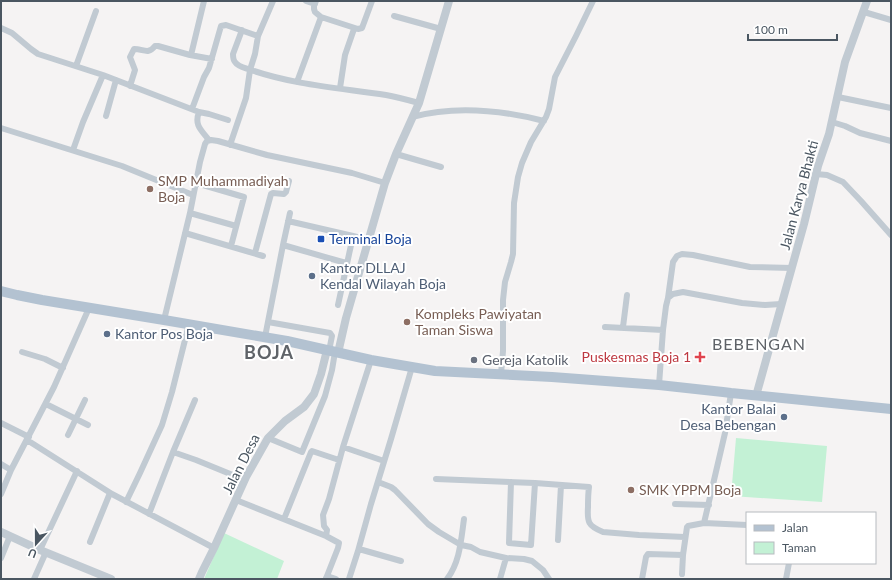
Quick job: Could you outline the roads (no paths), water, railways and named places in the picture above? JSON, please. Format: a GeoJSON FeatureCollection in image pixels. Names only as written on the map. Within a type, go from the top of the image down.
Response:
{"type":"FeatureCollection","features":[{"type":"Feature","properties":{"kind":"main road"},"geometry":{"type":"LineString","coordinates":[[1,291],[35,299],[287,341],[370,360],[412,367],[458,373],[500,374],[659,384],[756,396],[891,409]]}},
{"type":"Feature","properties":{"kind":"street"},"geometry":{"type":"LineString","coordinates":[[191,55],[204,1]]}},
{"type":"Feature","properties":{"kind":"street"},"geometry":{"type":"LineString","coordinates":[[230,145],[246,98],[250,70],[255,54],[258,36],[273,1]]}},
{"type":"Feature","properties":{"kind":"street"},"geometry":{"type":"LineString","coordinates":[[306,1],[315,3],[314,9],[321,17],[354,29],[362,28],[372,1]]}},
{"type":"Feature","properties":{"kind":"street","name":"Jalan Desa"},"geometry":{"type":"LineString","coordinates":[[199,579],[244,480],[268,438],[286,420],[304,407],[314,394],[333,352],[346,318],[385,184],[396,154],[419,103],[449,1]]}},
{"type":"Feature","properties":{"kind":"street"},"geometry":{"type":"LineString","coordinates":[[500,374],[503,351],[504,282],[512,262],[514,203],[518,177],[531,142],[544,121],[549,109],[555,77],[593,1]]}},
{"type":"Feature","properties":{"kind":"street","name":"Jalan Karya Bhakti"},"geometry":{"type":"LineString","coordinates":[[756,396],[804,224],[816,174],[829,134],[845,62],[867,1]]}},
{"type":"Feature","properties":{"kind":"street"},"geometry":{"type":"LineString","coordinates":[[76,66],[96,12]]}},
{"type":"Feature","properties":{"kind":"street"},"geometry":{"type":"LineString","coordinates":[[864,12],[891,20]]}},
{"type":"Feature","properties":{"kind":"street"},"geometry":{"type":"LineString","coordinates":[[394,16],[441,29]]}},
{"type":"Feature","properties":{"kind":"street"},"geometry":{"type":"LineString","coordinates":[[297,82],[321,17]]}},
{"type":"Feature","properties":{"kind":"street"},"geometry":{"type":"LineString","coordinates":[[192,109],[209,68],[221,26],[226,25],[258,36]]}},
{"type":"Feature","properties":{"kind":"street"},"geometry":{"type":"LineString","coordinates":[[1,28],[12,33],[31,50],[38,54],[103,75],[199,112],[228,120]]}},
{"type":"Feature","properties":{"kind":"street"},"geometry":{"type":"LineString","coordinates":[[340,88],[345,55],[354,29]]}},
{"type":"Feature","properties":{"kind":"street"},"geometry":{"type":"LineString","coordinates":[[242,30],[233,57],[235,63],[250,70],[297,82],[398,97],[419,103]]}},
{"type":"Feature","properties":{"kind":"street"},"geometry":{"type":"LineString","coordinates":[[130,86],[135,70],[130,57],[132,50],[134,49],[148,52],[155,46],[158,46],[212,59]]}},
{"type":"Feature","properties":{"kind":"street"},"geometry":{"type":"LineString","coordinates":[[73,150],[82,122],[103,75]]}},
{"type":"Feature","properties":{"kind":"street"},"geometry":{"type":"LineString","coordinates":[[106,116],[116,80]]}},
{"type":"Feature","properties":{"kind":"street"},"geometry":{"type":"LineString","coordinates":[[838,97],[891,108]]}},
{"type":"Feature","properties":{"kind":"street"},"geometry":{"type":"LineString","coordinates":[[412,117],[435,112],[486,110],[544,121]]}},
{"type":"Feature","properties":{"kind":"street"},"geometry":{"type":"LineString","coordinates":[[199,112],[197,119],[198,126],[208,140],[281,158],[352,173],[385,184]]}},
{"type":"Feature","properties":{"kind":"street"},"geometry":{"type":"LineString","coordinates":[[832,122],[860,133],[891,141]]}},
{"type":"Feature","properties":{"kind":"street"},"geometry":{"type":"LineString","coordinates":[[1,128],[122,166],[193,195]]}},
{"type":"Feature","properties":{"kind":"street"},"geometry":{"type":"LineString","coordinates":[[164,320],[205,144],[208,140]]}},
{"type":"Feature","properties":{"kind":"street"},"geometry":{"type":"LineString","coordinates":[[396,154],[441,167]]}},
{"type":"Feature","properties":{"kind":"street"},"geometry":{"type":"LineString","coordinates":[[816,174],[827,175],[844,182],[891,235]]}},
{"type":"Feature","properties":{"kind":"street"},"geometry":{"type":"LineString","coordinates":[[256,253],[271,194],[284,194],[289,181]]}},
{"type":"Feature","properties":{"kind":"street"},"geometry":{"type":"LineString","coordinates":[[196,183],[244,197],[231,246]]}},
{"type":"Feature","properties":{"kind":"street"},"geometry":{"type":"LineString","coordinates":[[190,213],[236,226]]}},
{"type":"Feature","properties":{"kind":"street"},"geometry":{"type":"LineString","coordinates":[[265,337],[290,213]]}},
{"type":"Feature","properties":{"kind":"street"},"geometry":{"type":"LineString","coordinates":[[288,221],[369,240]]}},
{"type":"Feature","properties":{"kind":"street"},"geometry":{"type":"LineString","coordinates":[[185,233],[263,256]]}},
{"type":"Feature","properties":{"kind":"street"},"geometry":{"type":"LineString","coordinates":[[338,305],[353,236]]}},
{"type":"Feature","properties":{"kind":"street"},"geometry":{"type":"LineString","coordinates":[[283,245],[346,263]]}},
{"type":"Feature","properties":{"kind":"street"},"geometry":{"type":"LineString","coordinates":[[659,384],[666,306],[673,262],[677,256],[682,254],[693,255],[750,267],[792,268]]}},
{"type":"Feature","properties":{"kind":"street"},"geometry":{"type":"LineString","coordinates":[[668,298],[673,294],[683,292],[742,303],[765,305],[782,304]]}},
{"type":"Feature","properties":{"kind":"street"},"geometry":{"type":"LineString","coordinates":[[623,328],[627,295]]}},
{"type":"Feature","properties":{"kind":"street"},"geometry":{"type":"LineString","coordinates":[[1,494],[11,470],[46,404],[89,308]]}},
{"type":"Feature","properties":{"kind":"street"},"geometry":{"type":"LineString","coordinates":[[268,322],[330,333],[332,336],[333,352],[332,370],[325,396],[302,452],[268,438]]}},
{"type":"Feature","properties":{"kind":"street"},"geometry":{"type":"LineString","coordinates":[[126,502],[162,425],[189,324]]}},
{"type":"Feature","properties":{"kind":"street"},"geometry":{"type":"LineString","coordinates":[[605,327],[663,330]]}},
{"type":"Feature","properties":{"kind":"street"},"geometry":{"type":"LineString","coordinates":[[22,352],[45,359],[63,368]]}},
{"type":"Feature","properties":{"kind":"street"},"geometry":{"type":"LineString","coordinates":[[326,536],[327,530],[324,526],[323,515],[370,360]]}},
{"type":"Feature","properties":{"kind":"street"},"geometry":{"type":"LineString","coordinates":[[349,579],[412,367]]}},
{"type":"Feature","properties":{"kind":"street"},"geometry":{"type":"LineString","coordinates":[[704,523],[725,433],[731,393]]}},
{"type":"Feature","properties":{"kind":"street"},"geometry":{"type":"LineString","coordinates":[[68,435],[85,400]]}},
{"type":"Feature","properties":{"kind":"street"},"geometry":{"type":"LineString","coordinates":[[149,514],[195,400]]}},
{"type":"Feature","properties":{"kind":"street"},"geometry":{"type":"LineString","coordinates":[[46,404],[88,425]]}},
{"type":"Feature","properties":{"kind":"street"},"geometry":{"type":"LineString","coordinates":[[1,423],[28,438],[110,493],[214,548]]}},
{"type":"Feature","properties":{"kind":"street"},"geometry":{"type":"LineString","coordinates":[[343,447],[384,461]]}},
{"type":"Feature","properties":{"kind":"street"},"geometry":{"type":"LineString","coordinates":[[284,519],[310,452],[312,451],[340,460]]}},
{"type":"Feature","properties":{"kind":"street"},"geometry":{"type":"LineString","coordinates":[[173,452],[244,480]]}},
{"type":"Feature","properties":{"kind":"street"},"geometry":{"type":"LineString","coordinates":[[1,464],[11,470]]}},
{"type":"Feature","properties":{"kind":"street"},"geometry":{"type":"LineString","coordinates":[[34,579],[43,551],[77,471]]}},
{"type":"Feature","properties":{"kind":"street"},"geometry":{"type":"LineString","coordinates":[[436,479],[589,487],[587,518],[593,527],[603,532],[685,537]]}},
{"type":"Feature","properties":{"kind":"street"},"geometry":{"type":"LineString","coordinates":[[378,482],[395,490],[428,524],[461,545],[471,547],[480,552],[506,558],[524,559],[535,563],[544,570],[549,579]]}},
{"type":"Feature","properties":{"kind":"street"},"geometry":{"type":"LineString","coordinates":[[511,482],[509,543],[531,545],[535,483]]}},
{"type":"Feature","properties":{"kind":"street"},"geometry":{"type":"LineString","coordinates":[[558,540],[561,485]]}},
{"type":"Feature","properties":{"kind":"street"},"geometry":{"type":"LineString","coordinates":[[90,542],[110,493]]}},
{"type":"Feature","properties":{"kind":"street"},"geometry":{"type":"LineString","coordinates":[[236,500],[326,536],[339,543],[326,577],[336,579]]}},
{"type":"Feature","properties":{"kind":"street"},"geometry":{"type":"LineString","coordinates":[[675,504],[709,505]]}},
{"type":"Feature","properties":{"kind":"street"},"geometry":{"type":"LineString","coordinates":[[447,579],[452,573],[457,562],[464,520]]}},
{"type":"Feature","properties":{"kind":"street"},"geometry":{"type":"LineString","coordinates":[[682,574],[685,537],[688,526],[704,523],[746,525]]}},
{"type":"Feature","properties":{"kind":"street"},"geometry":{"type":"LineString","coordinates":[[1,532],[111,579]]}},
{"type":"Feature","properties":{"kind":"street"},"geometry":{"type":"LineString","coordinates":[[1,558],[10,536]]}},
{"type":"Feature","properties":{"kind":"street"},"geometry":{"type":"LineString","coordinates":[[359,549],[401,560]]}},
{"type":"Feature","properties":{"kind":"street"},"geometry":{"type":"LineString","coordinates":[[642,579],[646,557],[648,554],[683,555]]}},
{"type":"Feature","properties":{"kind":"street"},"geometry":{"type":"LineString","coordinates":[[506,558],[500,578],[508,579]]}},
{"type":"Feature","properties":{"kind":"street"},"geometry":{"type":"LineString","coordinates":[[786,579],[789,564]]}},
{"type":"Feature","properties":{"kind":"place","name":"SMP Muhammadiyah Boja"},"geometry":{"type":"Point","coordinates":[150,189]}},
{"type":"Feature","properties":{"kind":"place","name":"Terminal Boja"},"geometry":{"type":"Point","coordinates":[321,239]}},
{"type":"Feature","properties":{"kind":"place","name":"Kantor DLLAJ Kendal Wilayah Boja"},"geometry":{"type":"Point","coordinates":[312,276]}},
{"type":"Feature","properties":{"kind":"place","name":"Kompleks Pawiyatan Taman Siswa"},"geometry":{"type":"Point","coordinates":[407,322]}},
{"type":"Feature","properties":{"kind":"place","name":"Kantor Pos Boja"},"geometry":{"type":"Point","coordinates":[107,334]}},
{"type":"Feature","properties":{"kind":"place","name":"Puskesmas Boja 1"},"geometry":{"type":"Point","coordinates":[700,357]}},
{"type":"Feature","properties":{"kind":"place","name":"Gereja Katolik"},"geometry":{"type":"Point","coordinates":[474,360]}},
{"type":"Feature","properties":{"kind":"place","name":"Kantor Balai Desa Bebengan"},"geometry":{"type":"Point","coordinates":[784,417]}},
{"type":"Feature","properties":{"kind":"place","name":"SMK YPPM Boja"},"geometry":{"type":"Point","coordinates":[631,490]}},
{"type":"Feature","properties":{"kind":"district","name":"BEBENGAN"},"geometry":{"type":"Point","coordinates":[759,344]}},
{"type":"Feature","properties":{"kind":"district","name":"BOJA"},"geometry":{"type":"Point","coordinates":[269,353]}}]}
